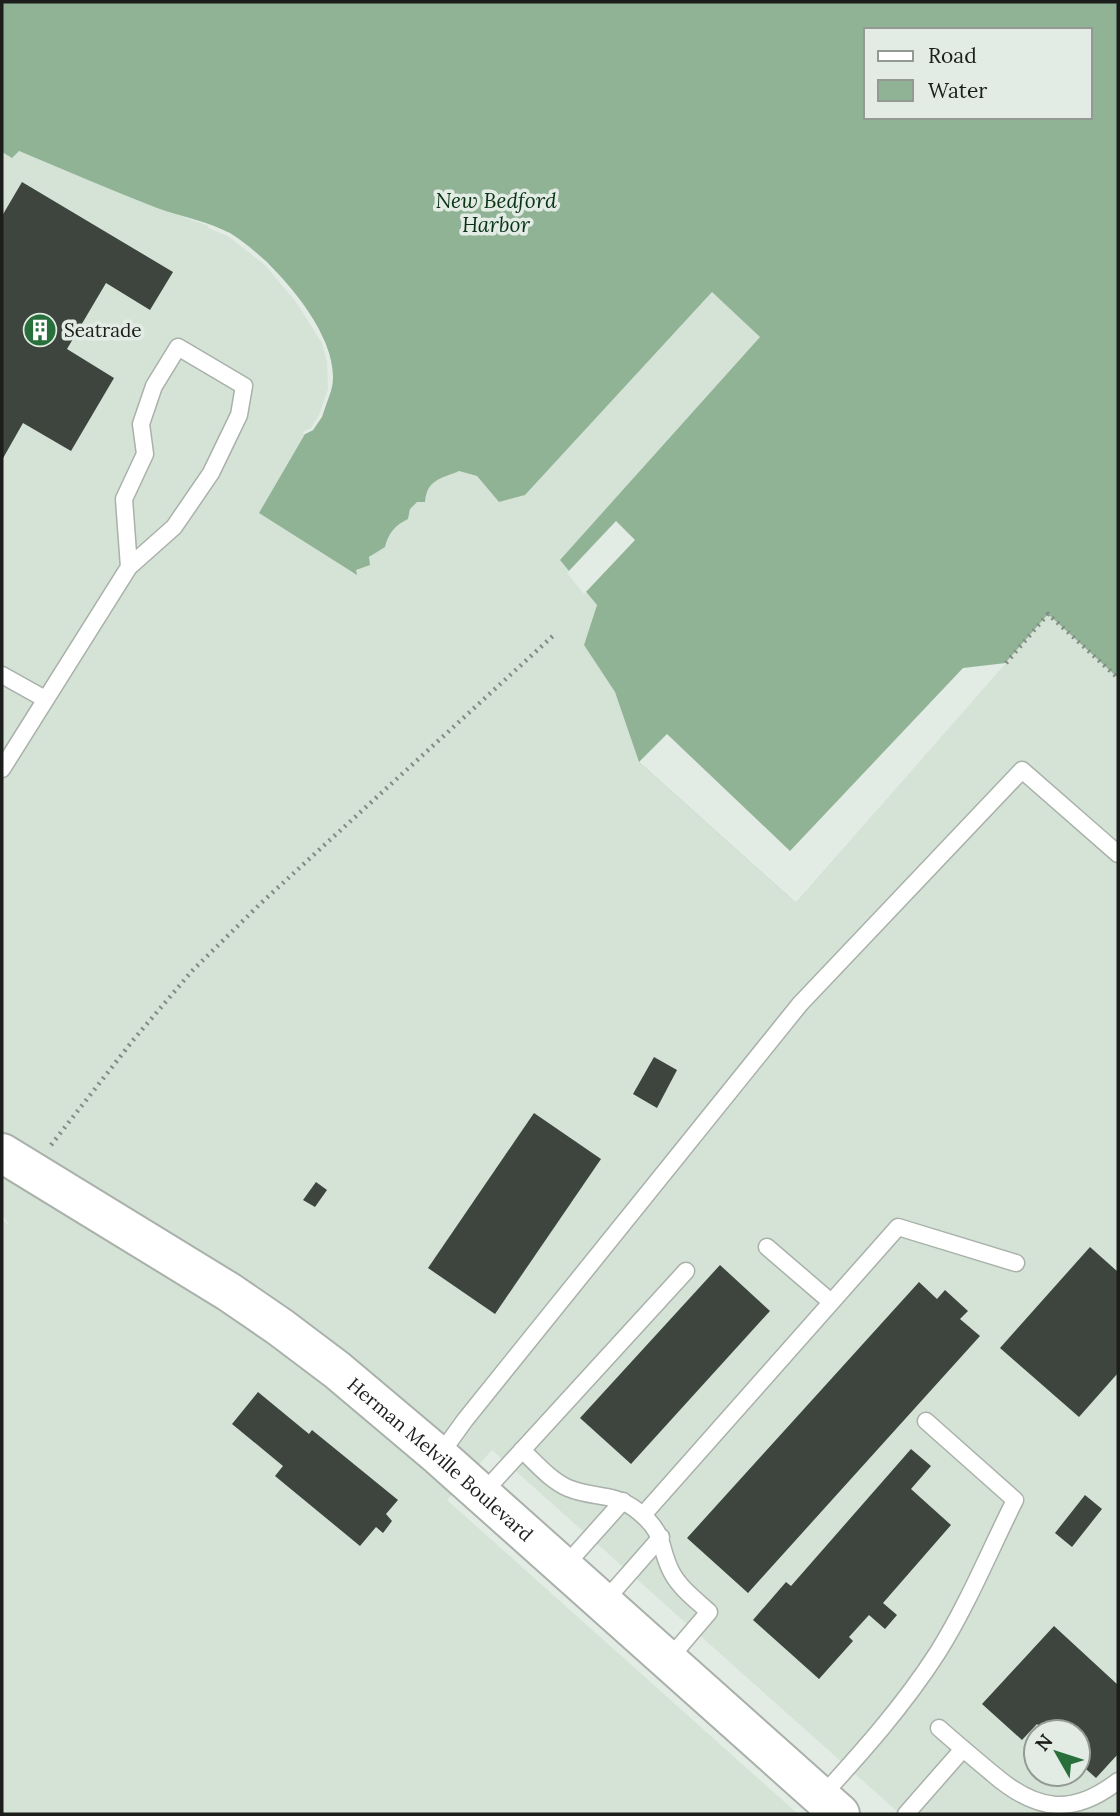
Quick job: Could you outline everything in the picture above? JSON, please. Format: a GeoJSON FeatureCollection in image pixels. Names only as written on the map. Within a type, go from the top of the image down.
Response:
{"type":"FeatureCollection","features":[{"type":"Feature","properties":{"kind":"street","name":"Herman Melville Boulevard"},"geometry":{"type":"LineString","coordinates":[[16,1162],[255,1309],[337,1370],[439,1456],[831,1806]]}},
{"type":"Feature","properties":{"kind":"lane"},"geometry":{"type":"LineString","coordinates":[[2,769],[129,567],[174,527],[211,473],[239,415],[244,386],[178,347],[154,386],[141,424],[145,454],[124,499],[129,567]]}},
{"type":"Feature","properties":{"kind":"lane"},"geometry":{"type":"LineString","coordinates":[[2,675],[45,699]]}},
{"type":"Feature","properties":{"kind":"lane"},"geometry":{"type":"LineString","coordinates":[[439,1456],[465,1420],[800,1004],[1022,770],[1118,854]]}},
{"type":"Feature","properties":{"kind":"lane"},"geometry":{"type":"LineString","coordinates":[[643,1515],[898,1227],[1016,1263]]}},
{"type":"Feature","properties":{"kind":"lane"},"geometry":{"type":"LineString","coordinates":[[767,1247],[831,1303]]}},
{"type":"Feature","properties":{"kind":"lane"},"geometry":{"type":"LineString","coordinates":[[481,1494],[686,1271]]}},
{"type":"Feature","properties":{"kind":"lane"},"geometry":{"type":"LineString","coordinates":[[831,1806],[933,1658],[955,1621],[1015,1500],[926,1421]]}},
{"type":"Feature","properties":{"kind":"lane"},"geometry":{"type":"LineString","coordinates":[[522,1450],[550,1476],[569,1489],[602,1494],[623,1502],[643,1515],[660,1537],[673,1576],[709,1612],[668,1660]]}},
{"type":"Feature","properties":{"kind":"lane"},"geometry":{"type":"LineString","coordinates":[[564,1567],[623,1502]]}},
{"type":"Feature","properties":{"kind":"lane"},"geometry":{"type":"LineString","coordinates":[[603,1603],[660,1537]]}},
{"type":"Feature","properties":{"kind":"lane"},"geometry":{"type":"LineString","coordinates":[[939,1728],[1020,1796],[1038,1807],[1065,1811],[1090,1804],[1102,1797],[1118,1781]]}},
{"type":"Feature","properties":{"kind":"lane"},"geometry":{"type":"LineString","coordinates":[[906,1814],[962,1749]]}},
{"type":"Feature","properties":{"kind":"path"},"geometry":{"type":"LineString","coordinates":[[1006,663],[1048,614],[1118,678]]}},
{"type":"Feature","properties":{"kind":"path"},"geometry":{"type":"LineString","coordinates":[[16,1162],[134,1039],[192,971],[260,904],[555,634]]}},
{"type":"Feature","properties":{"kind":"shaded area"},"geometry":{"type":"Polygon","coordinates":[[[18,151],[160,209],[230,233],[267,262],[325,342],[356,570],[378,550],[399,523],[408,519],[410,509],[434,481],[459,471],[477,476],[499,502],[525,495],[712,292],[760,337],[561,560],[597,605],[584,645],[615,692],[639,762],[796,903],[1048,614],[1118,678],[1118,1814],[900,1814],[492,1450],[447,1500],[798,1814],[2,1814],[2,1220],[9,1225],[2,1215],[2,152],[12,157],[18,151]]]}},
{"type":"Feature","properties":{"kind":"water","name":"New Bedford Harbor"},"geometry":{"type":"Polygon","coordinates":[[[2,2],[1118,2],[1118,678],[1048,614],[796,903],[639,762],[615,692],[584,645],[597,605],[560,560],[760,337],[712,292],[525,495],[499,502],[477,476],[459,471],[441,478],[432,484],[425,502],[417,502],[410,509],[408,519],[393,530],[385,547],[369,557],[370,565],[356,570],[357,575],[259,513],[305,434],[313,430],[331,391],[333,371],[328,349],[303,303],[286,282],[249,247],[224,230],[157,208],[19,151],[12,158],[2,152],[2,2]]]}},
{"type":"Feature","properties":{"kind":"pier"},"geometry":{"type":"Polygon","coordinates":[[[209,225],[230,233],[267,262],[299,300],[325,342],[331,362],[331,390],[322,417],[313,430],[305,434],[302,432],[311,428],[319,415],[328,389],[327,362],[322,343],[296,302],[265,265],[228,236],[208,228],[209,225]]]}},
{"type":"Feature","properties":{"kind":"pier"},"geometry":{"type":"Polygon","coordinates":[[[616,521],[635,540],[584,594],[567,573],[616,521]]]}},
{"type":"Feature","properties":{"kind":"pier"},"geometry":{"type":"Polygon","coordinates":[[[1006,663],[796,903],[639,762],[667,734],[790,851],[963,668],[1006,663]]]}},
{"type":"Feature","properties":{"kind":"building","name":"Seatrade"},"geometry":{"type":"Polygon","coordinates":[[[22,182],[173,272],[150,310],[106,283],[67,349],[114,378],[71,451],[23,423],[2,460],[2,216],[22,182]]]}},
{"type":"Feature","properties":{"kind":"building"},"geometry":{"type":"Polygon","coordinates":[[[654,1057],[677,1070],[657,1108],[633,1094],[654,1057]]]}},
{"type":"Feature","properties":{"kind":"building"},"geometry":{"type":"Polygon","coordinates":[[[534,1113],[601,1159],[495,1314],[428,1268],[534,1113]]]}},
{"type":"Feature","properties":{"kind":"building"},"geometry":{"type":"Polygon","coordinates":[[[316,1182],[327,1190],[315,1207],[303,1200],[316,1182]]]}},
{"type":"Feature","properties":{"kind":"building"},"geometry":{"type":"Polygon","coordinates":[[[1090,1247],[1118,1272],[1118,1373],[1079,1417],[1000,1348],[1090,1247]]]}},
{"type":"Feature","properties":{"kind":"building"},"geometry":{"type":"Polygon","coordinates":[[[720,1265],[770,1311],[631,1464],[580,1418],[720,1265]]]}},
{"type":"Feature","properties":{"kind":"building"},"geometry":{"type":"Polygon","coordinates":[[[919,1282],[937,1299],[945,1290],[968,1311],[960,1319],[980,1336],[748,1593],[687,1538],[919,1282]]]}},
{"type":"Feature","properties":{"kind":"building"},"geometry":{"type":"Polygon","coordinates":[[[258,1392],[309,1434],[312,1430],[398,1500],[386,1514],[392,1521],[383,1533],[376,1527],[360,1546],[275,1476],[283,1466],[232,1424],[258,1392]]]}},
{"type":"Feature","properties":{"kind":"building"},"geometry":{"type":"Polygon","coordinates":[[[911,1449],[931,1466],[911,1489],[951,1525],[883,1603],[897,1615],[885,1629],[869,1615],[849,1637],[853,1641],[819,1679],[753,1620],[786,1582],[791,1586],[911,1449]]]}},
{"type":"Feature","properties":{"kind":"building"},"geometry":{"type":"Polygon","coordinates":[[[1085,1495],[1102,1509],[1072,1547],[1055,1533],[1085,1495]]]}},
{"type":"Feature","properties":{"kind":"building"},"geometry":{"type":"Polygon","coordinates":[[[1054,1626],[1118,1685],[1118,1754],[1096,1778],[1092,1774],[1092,1718],[1022,1718],[1022,1740],[982,1704],[1054,1626]]]}},
{"type":"Feature","properties":{"kind":"place","name":"Seatrade"},"geometry":{"type":"Point","coordinates":[40,330]}}]}
